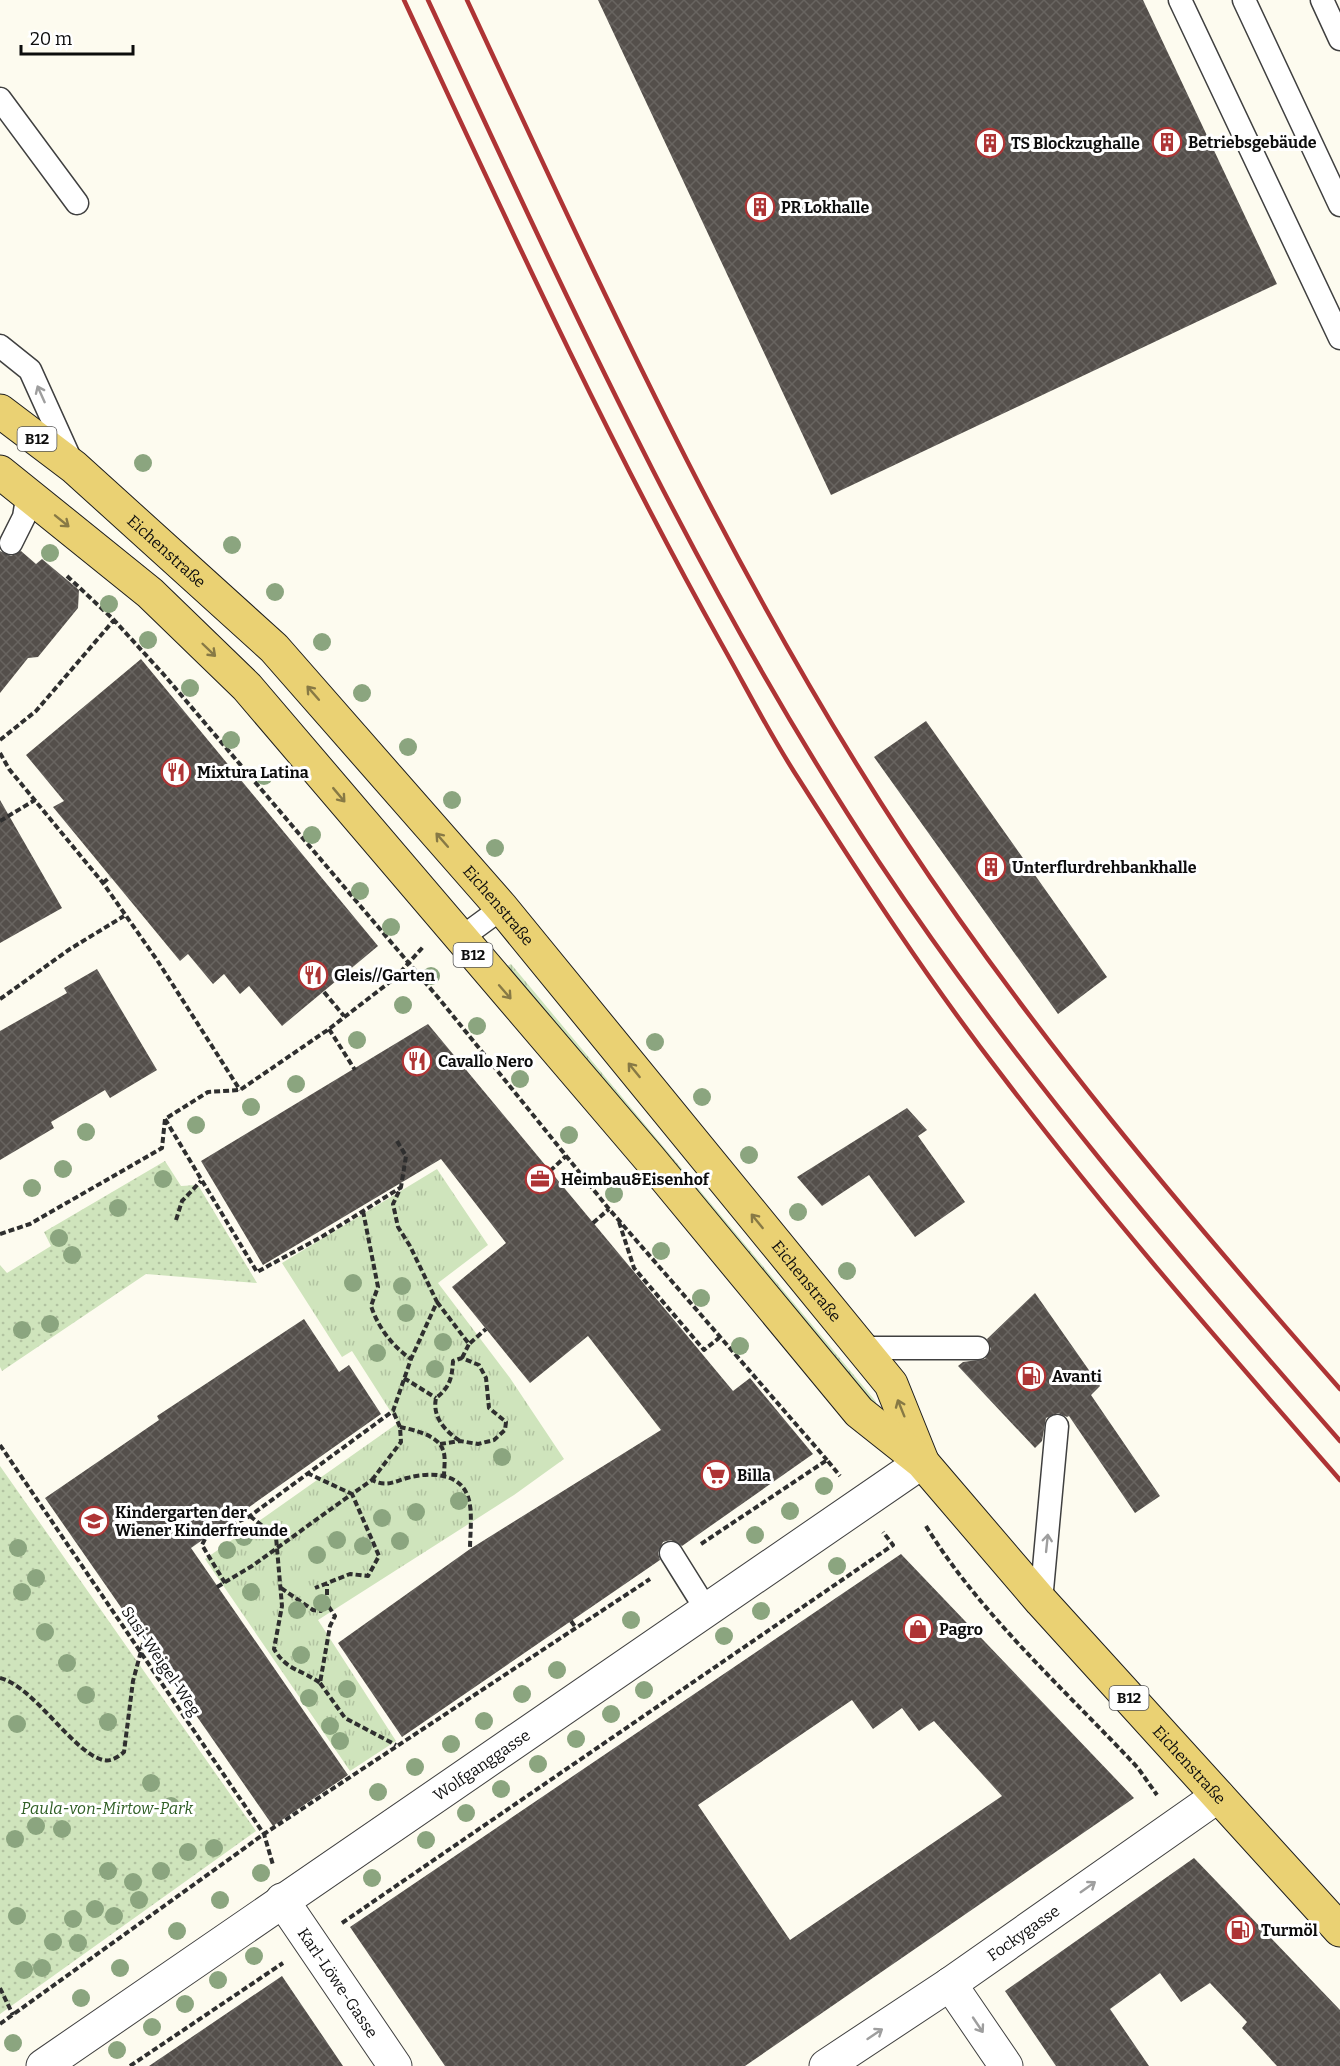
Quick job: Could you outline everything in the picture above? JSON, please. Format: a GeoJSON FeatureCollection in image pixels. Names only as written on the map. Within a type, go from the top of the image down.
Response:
{"type":"FeatureCollection","features":[{"type":"Feature","properties":{"kind":"main road","name":"Eichenstraße"},"geometry":{"type":"LineString","coordinates":[[0,411],[74,467],[274,648],[502,908],[891,1384],[922,1462]]}},
{"type":"Feature","properties":{"kind":"main road","name":"Eichenstraße"},"geometry":{"type":"LineString","coordinates":[[0,472],[150,593],[247,687],[860,1412],[922,1462],[1041,1601],[1340,1930]]}},
{"type":"Feature","properties":{"kind":"street","name":"Wolfganggasse"},"geometry":{"type":"LineString","coordinates":[[43,2066],[922,1462]]}},
{"type":"Feature","properties":{"kind":"street","name":"Fockygasse"},"geometry":{"type":"LineString","coordinates":[[826,2066],[950,1984],[1218,1796]]}},
{"type":"Feature","properties":{"kind":"street","name":"Karl-Löwe-Gasse"},"geometry":{"type":"LineString","coordinates":[[282,1900],[395,2066]]}},
{"type":"Feature","properties":{"kind":"street"},"geometry":{"type":"LineString","coordinates":[[950,1984],[1006,2066]]}},
{"type":"Feature","properties":{"kind":"lane"},"geometry":{"type":"LineString","coordinates":[[1180,0],[1333,305],[1340,338]]}},
{"type":"Feature","properties":{"kind":"lane"},"geometry":{"type":"LineString","coordinates":[[1244,0],[1340,206]]}},
{"type":"Feature","properties":{"kind":"lane"},"geometry":{"type":"LineString","coordinates":[[1322,0],[1340,39]]}},
{"type":"Feature","properties":{"kind":"lane"},"geometry":{"type":"LineString","coordinates":[[0,99],[77,203]]}},
{"type":"Feature","properties":{"kind":"lane"},"geometry":{"type":"LineString","coordinates":[[0,345],[30,370],[74,467]]}},
{"type":"Feature","properties":{"kind":"lane"},"geometry":{"type":"LineString","coordinates":[[11,543],[24,517],[28,493]]}},
{"type":"Feature","properties":{"kind":"lane"},"geometry":{"type":"LineString","coordinates":[[461,938],[502,908]]}},
{"type":"Feature","properties":{"kind":"lane"},"geometry":{"type":"LineString","coordinates":[[861,1348],[978,1348]]}},
{"type":"Feature","properties":{"kind":"lane"},"geometry":{"type":"LineString","coordinates":[[1041,1601],[1057,1426]]}},
{"type":"Feature","properties":{"kind":"lane"},"geometry":{"type":"LineString","coordinates":[[671,1553],[706,1609]]}},
{"type":"Feature","properties":{"kind":"path"},"geometry":{"type":"LineString","coordinates":[[65,574],[114,620],[165,676],[408,963],[609,1209],[789,1419],[827,1460]]}},
{"type":"Feature","properties":{"kind":"path"},"geometry":{"type":"LineString","coordinates":[[0,740],[36,711],[114,620]]}},
{"type":"Feature","properties":{"kind":"path"},"geometry":{"type":"LineString","coordinates":[[0,753],[103,883],[157,960],[240,1090]]}},
{"type":"Feature","properties":{"kind":"path"},"geometry":{"type":"LineString","coordinates":[[0,821],[35,800]]}},
{"type":"Feature","properties":{"kind":"path"},"geometry":{"type":"LineString","coordinates":[[103,883],[110,877]]}},
{"type":"Feature","properties":{"kind":"path"},"geometry":{"type":"LineString","coordinates":[[0,999],[70,949],[124,916]]}},
{"type":"Feature","properties":{"kind":"path"},"geometry":{"type":"LineString","coordinates":[[165,1119],[208,1092],[240,1090],[329,1029],[395,978],[424,946]]}},
{"type":"Feature","properties":{"kind":"path"},"geometry":{"type":"LineString","coordinates":[[324,992],[344,1016]]}},
{"type":"Feature","properties":{"kind":"path"},"geometry":{"type":"LineString","coordinates":[[329,1029],[355,1070]]}},
{"type":"Feature","properties":{"kind":"path"},"geometry":{"type":"LineString","coordinates":[[165,1119],[257,1272],[401,1187]]}},
{"type":"Feature","properties":{"kind":"path"},"geometry":{"type":"LineString","coordinates":[[0,1234],[30,1224],[162,1148],[165,1119]]}},
{"type":"Feature","properties":{"kind":"path"},"geometry":{"type":"LineString","coordinates":[[397,1141],[406,1156],[401,1187],[393,1204],[398,1227],[410,1246],[437,1302],[469,1344]]}},
{"type":"Feature","properties":{"kind":"path"},"geometry":{"type":"LineString","coordinates":[[550,1171],[566,1156]]}},
{"type":"Feature","properties":{"kind":"path"},"geometry":{"type":"LineString","coordinates":[[176,1220],[182,1201],[201,1181]]}},
{"type":"Feature","properties":{"kind":"path"},"geometry":{"type":"LineString","coordinates":[[593,1223],[609,1209]]}},
{"type":"Feature","properties":{"kind":"path"},"geometry":{"type":"LineString","coordinates":[[363,1210],[378,1287],[371,1306],[377,1322],[400,1351],[411,1359]]}},
{"type":"Feature","properties":{"kind":"path"},"geometry":{"type":"LineString","coordinates":[[618,1219],[634,1268],[704,1350],[719,1338]]}},
{"type":"Feature","properties":{"kind":"path"},"geometry":{"type":"LineString","coordinates":[[225,1583],[202,1545],[206,1537],[250,1516],[393,1410],[411,1359],[437,1302]]}},
{"type":"Feature","properties":{"kind":"path"},"geometry":{"type":"LineString","coordinates":[[462,1358],[469,1344],[486,1329]]}},
{"type":"Feature","properties":{"kind":"path"},"geometry":{"type":"LineString","coordinates":[[440,1444],[460,1441],[478,1444],[494,1440],[505,1430],[506,1422],[489,1408],[486,1378],[479,1365],[462,1358],[453,1360],[452,1382],[446,1391],[436,1398],[434,1406],[440,1423],[460,1441]]}},
{"type":"Feature","properties":{"kind":"path"},"geometry":{"type":"LineString","coordinates":[[404,1377],[436,1398]]}},
{"type":"Feature","properties":{"kind":"path"},"geometry":{"type":"LineString","coordinates":[[217,1587],[277,1548],[372,1480],[401,1442],[400,1427],[393,1410]]}},
{"type":"Feature","properties":{"kind":"path"},"geometry":{"type":"LineString","coordinates":[[400,1427],[424,1433],[440,1444],[444,1451],[444,1476]]}},
{"type":"Feature","properties":{"kind":"path","name":"Susi-Weigel-Weg"},"geometry":{"type":"LineString","coordinates":[[0,1445],[264,1834],[282,1900]]}},
{"type":"Feature","properties":{"kind":"path"},"geometry":{"type":"LineString","coordinates":[[306,1473],[352,1494],[379,1556],[368,1576],[350,1574],[315,1588]]}},
{"type":"Feature","properties":{"kind":"path"},"geometry":{"type":"LineString","coordinates":[[372,1480],[381,1485],[393,1484],[426,1475],[444,1476],[460,1483],[469,1498],[470,1549]]}},
{"type":"Feature","properties":{"kind":"path"},"geometry":{"type":"LineString","coordinates":[[250,1516],[276,1537],[282,1606],[274,1650],[282,1663],[293,1670],[303,1671],[320,1683],[345,1718],[396,1745]]}},
{"type":"Feature","properties":{"kind":"path"},"geometry":{"type":"LineString","coordinates":[[320,1683],[330,1626],[335,1616],[327,1604],[327,1583]]}},
{"type":"Feature","properties":{"kind":"path"},"geometry":{"type":"LineString","coordinates":[[281,1588],[313,1610],[321,1611],[327,1604]]}},
{"type":"Feature","properties":{"kind":"path"},"geometry":{"type":"LineString","coordinates":[[571,1622],[576,1628]]}},
{"type":"Feature","properties":{"kind":"path"},"geometry":{"type":"LineString","coordinates":[[0,1678],[7,1680],[34,1701],[92,1755],[105,1761],[116,1758],[124,1752],[133,1681],[144,1640]]}},
{"type":"Feature","properties":{"kind":"path"},"geometry":{"type":"LineString","coordinates":[[0,1988],[13,2015]]}},
{"type":"Feature","properties":{"kind":"green space"},"geometry":{"type":"Polygon","coordinates":[[[511,964],[873,1398],[876,1402],[874,1409],[505,967],[511,964]]]}},
{"type":"Feature","properties":{"kind":"green space"},"geometry":{"type":"Polygon","coordinates":[[[165,1161],[181,1186],[198,1185],[257,1283],[146,1274],[2,1371],[0,1367],[0,1265],[7,1273],[51,1246],[44,1232],[165,1161]]]}},
{"type":"Feature","properties":{"kind":"green space"},"geometry":{"type":"Polygon","coordinates":[[[437,1169],[488,1245],[438,1283],[510,1378],[564,1459],[514,1495],[318,1620],[396,1741],[350,1771],[205,1559],[398,1423],[352,1351],[342,1357],[282,1263],[437,1169]]]}},
{"type":"Feature","properties":{"kind":"green space","name":"Paula-von-Mirtow-Park"},"geometry":{"type":"Polygon","coordinates":[[[0,1466],[256,1831],[0,2014],[0,1466]]]}},
{"type":"Feature","properties":{"kind":"building"},"geometry":{"type":"Polygon","coordinates":[[[598,0],[1143,0],[1277,284],[831,495],[598,0]]]}},
{"type":"Feature","properties":{"kind":"building"},"geometry":{"type":"Polygon","coordinates":[[[0,551],[11,556],[21,551],[36,564],[42,559],[79,590],[78,608],[38,657],[28,658],[0,693],[0,551]]]}},
{"type":"Feature","properties":{"kind":"building"},"geometry":{"type":"Polygon","coordinates":[[[141,659],[378,946],[282,1026],[249,986],[240,994],[224,974],[213,984],[188,954],[180,961],[53,807],[64,801],[26,755],[141,659]]]}},
{"type":"Feature","properties":{"kind":"building","name":"Unterflurdrehbankhalle"},"geometry":{"type":"Polygon","coordinates":[[[926,721],[1107,977],[1058,1014],[874,757],[926,721]]]}},
{"type":"Feature","properties":{"kind":"building"},"geometry":{"type":"Polygon","coordinates":[[[0,800],[62,908],[0,943],[0,800]]]}},
{"type":"Feature","properties":{"kind":"building"},"geometry":{"type":"Polygon","coordinates":[[[97,969],[157,1070],[110,1098],[105,1090],[51,1122],[54,1128],[0,1160],[0,1031],[67,993],[64,988],[97,969]]]}},
{"type":"Feature","properties":{"kind":"building"},"geometry":{"type":"Polygon","coordinates":[[[428,1024],[733,1391],[750,1378],[813,1454],[682,1546],[671,1540],[663,1542],[658,1553],[660,1560],[402,1737],[338,1643],[470,1549],[661,1430],[588,1336],[530,1383],[452,1287],[506,1243],[441,1159],[263,1265],[201,1161],[428,1024]]]}},
{"type":"Feature","properties":{"kind":"building"},"geometry":{"type":"Polygon","coordinates":[[[907,1108],[927,1130],[918,1136],[965,1202],[915,1237],[869,1175],[822,1206],[797,1177],[907,1108]]]}},
{"type":"Feature","properties":{"kind":"building","name":"Avanti"},"geometry":{"type":"Polygon","coordinates":[[[1035,1293],[1100,1386],[1091,1395],[1160,1496],[1135,1513],[1069,1416],[1058,1413],[1046,1418],[1042,1441],[1035,1448],[958,1366],[963,1362],[985,1359],[991,1349],[987,1339],[1035,1293]]]}},
{"type":"Feature","properties":{"kind":"building"},"geometry":{"type":"Polygon","coordinates":[[[304,1319],[339,1372],[349,1365],[381,1414],[191,1548],[348,1775],[273,1826],[45,1498],[159,1420],[157,1416],[304,1319]]]}},
{"type":"Feature","properties":{"kind":"building"},"geometry":{"type":"Polygon","coordinates":[[[901,1554],[1134,1798],[745,2066],[445,2066],[350,1927],[901,1554]],[[852,1700],[698,1805],[790,1940],[1002,1796],[934,1721],[919,1731],[902,1708],[873,1729],[852,1700]]]}},
{"type":"Feature","properties":{"kind":"building"},"geometry":{"type":"Polygon","coordinates":[[[1194,1858],[1340,2010],[1340,2066],[1277,2066],[1242,2028],[1247,2022],[1210,1983],[1181,2002],[1160,1973],[1110,2009],[1149,2066],[1056,2066],[1005,1991],[1194,1858]]]}},
{"type":"Feature","properties":{"kind":"building"},"geometry":{"type":"Polygon","coordinates":[[[282,1976],[343,2066],[149,2066],[282,1976]]]}},
{"type":"Feature","properties":{"kind":"railway"},"geometry":{"type":"LineString","coordinates":[[404,0],[518,244],[636,485],[789,764],[897,929],[947,1002],[1000,1073],[1124,1229],[1340,1480]]}},
{"type":"Feature","properties":{"kind":"railway"},"geometry":{"type":"LineString","coordinates":[[428,0],[583,330],[693,548],[814,759],[879,862],[931,938],[1042,1087],[1218,1301],[1340,1441]]}},
{"type":"Feature","properties":{"kind":"railway"},"geometry":{"type":"LineString","coordinates":[[467,0],[670,427],[724,532],[840,737],[952,910],[1057,1051],[1224,1256],[1340,1389]]}},
{"type":"Feature","properties":{"kind":"place","name":"Betriebsgebäude"},"geometry":{"type":"Point","coordinates":[1167,142]}},
{"type":"Feature","properties":{"kind":"place","name":"TS Blockzughalle"},"geometry":{"type":"Point","coordinates":[990,143]}},
{"type":"Feature","properties":{"kind":"place","name":"PR Lokhalle"},"geometry":{"type":"Point","coordinates":[760,207]}},
{"type":"Feature","properties":{"kind":"place","name":"Mixtura Latina"},"geometry":{"type":"Point","coordinates":[176,772]}},
{"type":"Feature","properties":{"kind":"place","name":"Unterflurdrehbankhalle"},"geometry":{"type":"Point","coordinates":[991,867]}},
{"type":"Feature","properties":{"kind":"place","name":"Gleis//Garten"},"geometry":{"type":"Point","coordinates":[313,975]}},
{"type":"Feature","properties":{"kind":"place","name":"Cavallo Nero"},"geometry":{"type":"Point","coordinates":[417,1061]}},
{"type":"Feature","properties":{"kind":"place","name":"Heimbau&Eisenhof"},"geometry":{"type":"Point","coordinates":[540,1179]}},
{"type":"Feature","properties":{"kind":"place","name":"Avanti"},"geometry":{"type":"Point","coordinates":[1031,1376]}},
{"type":"Feature","properties":{"kind":"place","name":"Billa"},"geometry":{"type":"Point","coordinates":[716,1475]}},
{"type":"Feature","properties":{"kind":"place","name":"Kindergarten der Wiener Kinderfreunde"},"geometry":{"type":"Point","coordinates":[94,1521]}},
{"type":"Feature","properties":{"kind":"place","name":"Pagro"},"geometry":{"type":"Point","coordinates":[918,1629]}},
{"type":"Feature","properties":{"kind":"place","name":"Turmöl"},"geometry":{"type":"Point","coordinates":[1240,1930]}}]}
